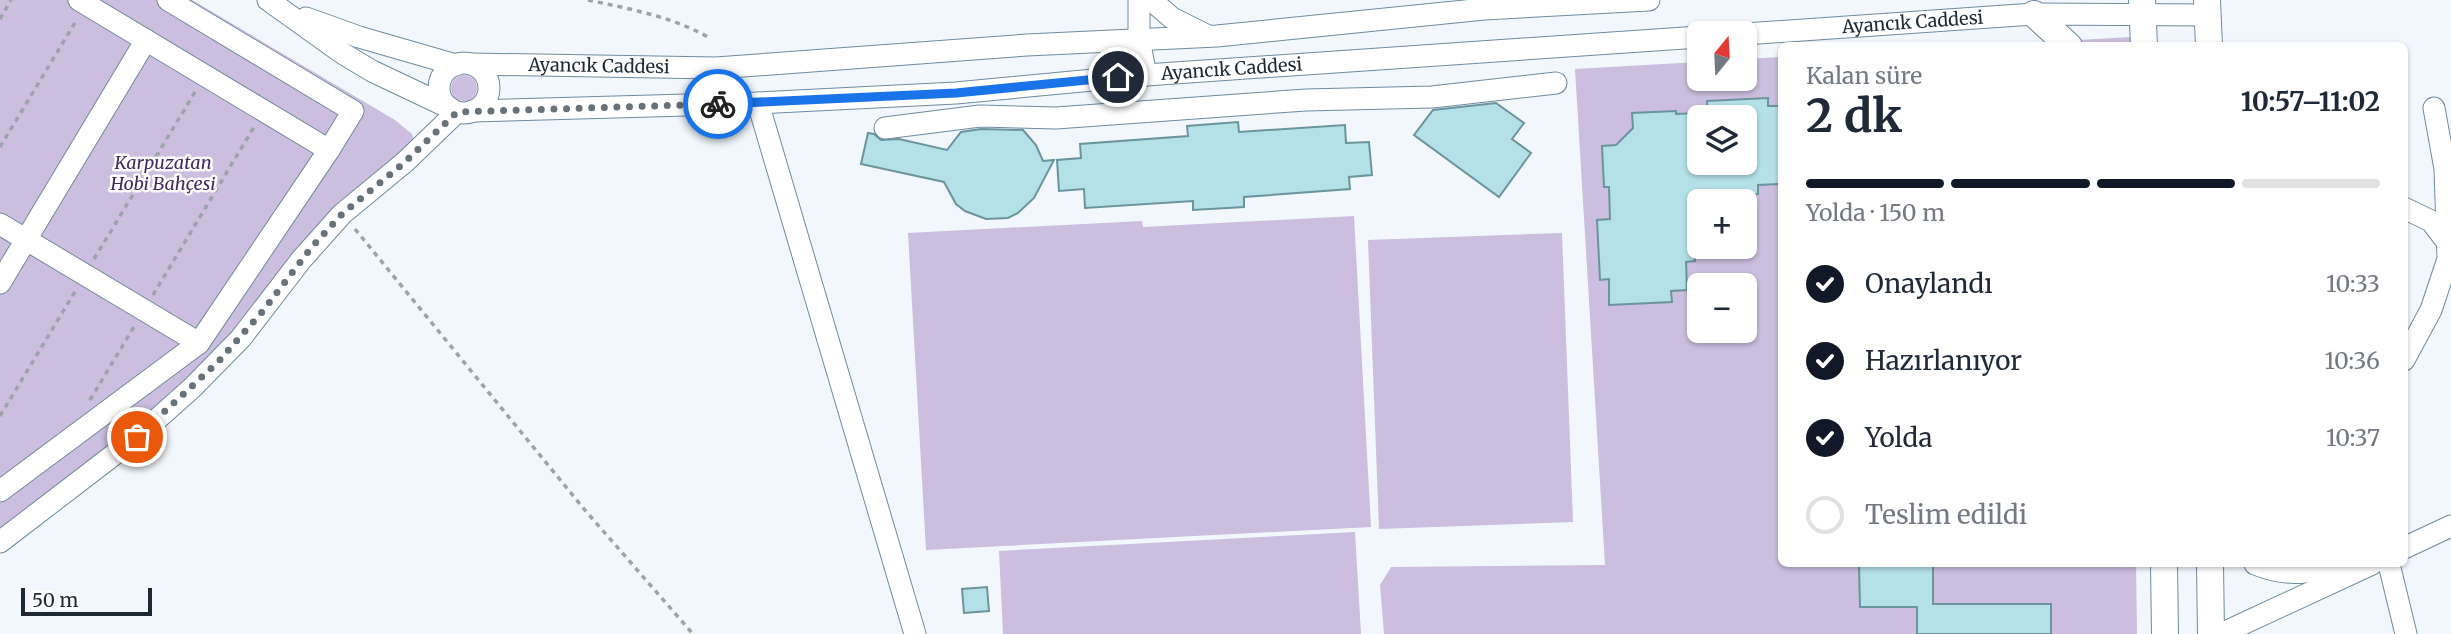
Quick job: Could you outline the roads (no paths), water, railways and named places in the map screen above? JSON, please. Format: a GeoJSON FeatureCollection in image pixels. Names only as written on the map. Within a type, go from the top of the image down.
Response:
{"type":"FeatureCollection","features":[{"type":"Feature","properties":{"kind":"main road"},"geometry":{"type":"LineString","coordinates":[[2033,7],[2065,42]]}},
{"type":"Feature","properties":{"kind":"main road"},"geometry":{"type":"LineString","coordinates":[[2142,7],[2144,42]]}},
{"type":"Feature","properties":{"kind":"main road"},"geometry":{"type":"LineString","coordinates":[[2208,7],[2209,42]]}},
{"type":"Feature","properties":{"kind":"main road"},"geometry":{"type":"LineString","coordinates":[[2164,567],[2165,634]]}},
{"type":"Feature","properties":{"kind":"main road"},"geometry":{"type":"LineString","coordinates":[[2210,567],[2211,634]]}},
{"type":"Feature","properties":{"kind":"street"},"geometry":{"type":"LineString","coordinates":[[0,491],[199,343],[353,111],[168,0]]}},
{"type":"Feature","properties":{"kind":"street"},"geometry":{"type":"LineString","coordinates":[[1139,0],[1139,40],[1146,75]]}},
{"type":"Feature","properties":{"kind":"street"},"geometry":{"type":"LineString","coordinates":[[1151,0],[1172,18],[1209,37]]}},
{"type":"Feature","properties":{"kind":"street","name":"Ayancık Caddesi"},"geometry":{"type":"LineString","coordinates":[[276,5],[359,37],[463,65],[716,68],[1027,45],[1209,37],[1484,9],[1649,0]]}},
{"type":"Feature","properties":{"kind":"street"},"geometry":{"type":"LineString","coordinates":[[86,2],[329,150]]}},
{"type":"Feature","properties":{"kind":"street","name":"Ayancık Caddesi"},"geometry":{"type":"LineString","coordinates":[[276,5],[342,53],[372,71],[423,98],[460,110],[758,103],[956,93],[1146,75],[1687,38]]}},
{"type":"Feature","properties":{"kind":"street","name":"Ayancık Caddesi"},"geometry":{"type":"LineString","coordinates":[[1757,33],[2033,7],[2208,7]]}},
{"type":"Feature","properties":{"kind":"street"},"geometry":{"type":"LineString","coordinates":[[0,283],[146,40]]}},
{"type":"Feature","properties":{"kind":"street"},"geometry":{"type":"LineString","coordinates":[[1372,60],[1374,99]]}},
{"type":"Feature","properties":{"kind":"street"},"geometry":{"type":"LineString","coordinates":[[0,542],[137,437],[192,388],[241,338],[301,260],[342,214],[405,162],[460,110],[484,102],[488,87],[484,73],[463,65],[449,69],[440,81],[440,96],[460,110]]}},
{"type":"Feature","properties":{"kind":"street"},"geometry":{"type":"LineString","coordinates":[[885,128],[981,116],[1056,118],[1293,101],[1432,97],[1556,83]]}},
{"type":"Feature","properties":{"kind":"street"},"geometry":{"type":"LineString","coordinates":[[758,103],[915,634]]}},
{"type":"Feature","properties":{"kind":"street"},"geometry":{"type":"LineString","coordinates":[[2408,353],[2421,330],[2448,259],[2445,169],[2434,108]]}},
{"type":"Feature","properties":{"kind":"street"},"geometry":{"type":"LineString","coordinates":[[2408,210],[2431,221],[2447,243]]}},
{"type":"Feature","properties":{"kind":"street"},"geometry":{"type":"LineString","coordinates":[[0,224],[199,343]]}},
{"type":"Feature","properties":{"kind":"street"},"geometry":{"type":"LineString","coordinates":[[2408,540],[2451,526]]}},
{"type":"Feature","properties":{"kind":"street"},"geometry":{"type":"LineString","coordinates":[[2264,567],[2279,572],[2301,574],[2337,567]]}},
{"type":"Feature","properties":{"kind":"street"},"geometry":{"type":"LineString","coordinates":[[2221,634],[2366,567]]}},
{"type":"Feature","properties":{"kind":"street"},"geometry":{"type":"LineString","coordinates":[[2390,567],[2406,634]]}},
{"type":"Feature","properties":{"kind":"park label","name":"Karpuzatan Hobi Bahçesi"},"geometry":{"type":"Point","coordinates":[163,173]}}]}
